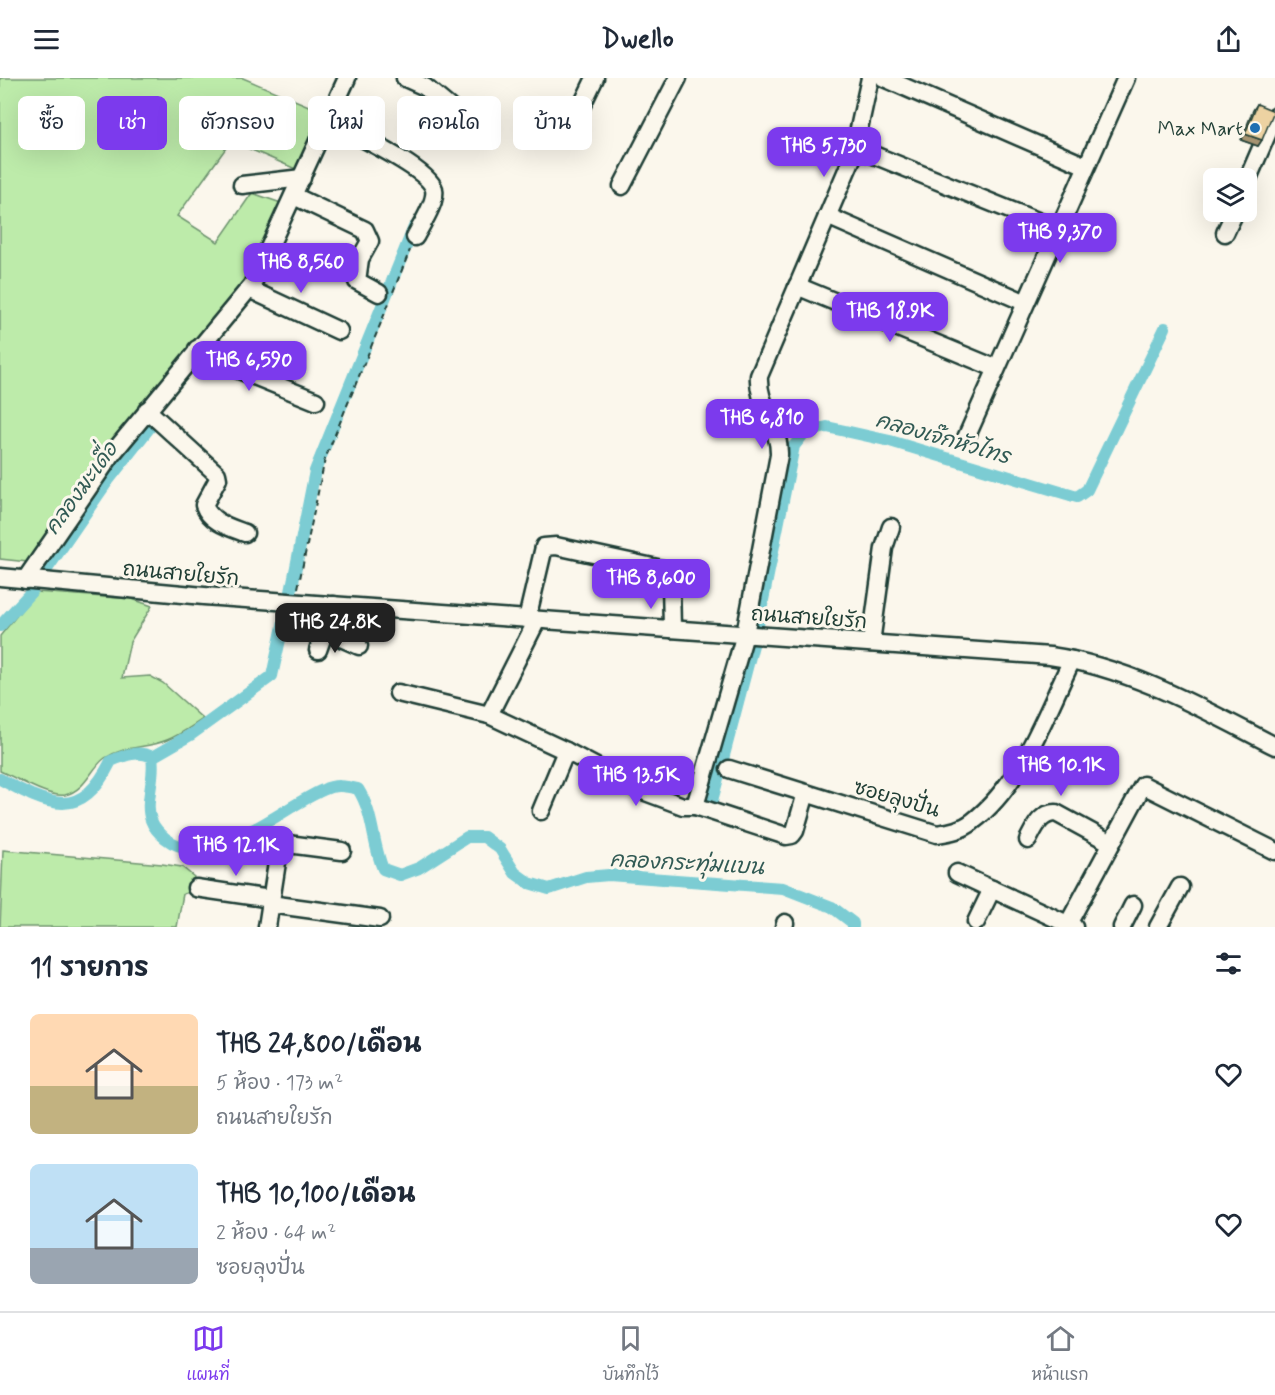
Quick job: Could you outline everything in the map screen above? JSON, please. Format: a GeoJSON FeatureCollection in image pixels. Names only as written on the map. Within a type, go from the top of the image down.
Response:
{"type":"FeatureCollection","features":[{"type":"Feature","properties":{"kind":"street"},"geometry":{"type":"LineString","coordinates":[[405,78],[425,87],[436,96]]}},
{"type":"Feature","properties":{"kind":"street"},"geometry":{"type":"LineString","coordinates":[[587,96],[595,78]]}},
{"type":"Feature","properties":{"kind":"street"},"geometry":{"type":"LineString","coordinates":[[622,186],[678,78]]}},
{"type":"Feature","properties":{"kind":"street"},"geometry":{"type":"LineString","coordinates":[[695,806],[745,634],[779,455],[778,435],[762,401],[759,376],[853,156],[870,78]]}},
{"type":"Feature","properties":{"kind":"street"},"geometry":{"type":"LineString","coordinates":[[884,78],[1086,166]]}},
{"type":"Feature","properties":{"kind":"street"},"geometry":{"type":"LineString","coordinates":[[966,438],[1056,229],[1126,78]]}},
{"type":"Feature","properties":{"kind":"street"},"geometry":{"type":"LineString","coordinates":[[336,96],[341,80]]}},
{"type":"Feature","properties":{"kind":"street"},"geometry":{"type":"LineString","coordinates":[[1252,168],[1275,116]]}},
{"type":"Feature","properties":{"kind":"street"},"geometry":{"type":"LineString","coordinates":[[854,147],[1056,229]]}},
{"type":"Feature","properties":{"kind":"street"},"geometry":{"type":"LineString","coordinates":[[25,580],[112,454],[249,289],[287,213],[315,150]]}},
{"type":"Feature","properties":{"kind":"street"},"geometry":{"type":"LineString","coordinates":[[383,150],[408,163],[428,180],[434,189],[433,198],[415,237]]}},
{"type":"Feature","properties":{"kind":"street"},"geometry":{"type":"LineString","coordinates":[[242,185],[302,178]]}},
{"type":"Feature","properties":{"kind":"street"},"geometry":{"type":"LineString","coordinates":[[294,196],[364,230],[370,241],[360,259],[357,281],[379,293]]}},
{"type":"Feature","properties":{"kind":"street"},"geometry":{"type":"LineString","coordinates":[[826,216],[1024,303]]}},
{"type":"Feature","properties":{"kind":"street"},"geometry":{"type":"LineString","coordinates":[[1226,233],[1231,222]]}},
{"type":"Feature","properties":{"kind":"street"},"geometry":{"type":"LineString","coordinates":[[797,286],[995,368]]}},
{"type":"Feature","properties":{"kind":"street"},"geometry":{"type":"LineString","coordinates":[[249,289],[339,331]]}},
{"type":"Feature","properties":{"kind":"street"},"geometry":{"type":"LineString","coordinates":[[197,349],[229,366],[316,401]]}},
{"type":"Feature","properties":{"kind":"street"},"geometry":{"type":"LineString","coordinates":[[147,410],[217,474],[218,479],[204,505],[206,510],[218,522],[245,533]]}},
{"type":"Feature","properties":{"kind":"street"},"geometry":{"type":"LineString","coordinates":[[872,643],[884,548],[891,527]]}},
{"type":"Feature","properties":{"kind":"street"},"geometry":{"type":"LineString","coordinates":[[489,715],[532,619],[544,547],[556,546],[662,569],[671,582],[672,629]]}},
{"type":"Feature","properties":{"kind":"street","name":"ถนนสายใยรัก"},"geometry":{"type":"LineString","coordinates":[[0,578],[295,603],[1022,653],[1072,660],[1145,682],[1177,695],[1275,746]]}},
{"type":"Feature","properties":{"kind":"street"},"geometry":{"type":"LineString","coordinates":[[318,650],[334,605]]}},
{"type":"Feature","properties":{"kind":"street"},"geometry":{"type":"LineString","coordinates":[[325,631],[359,646]]}},
{"type":"Feature","properties":{"kind":"street","name":"ซอยลุงปั่น"},"geometry":{"type":"LineString","coordinates":[[729,769],[937,834],[955,831],[971,823],[1006,788],[1028,750],[1072,660]]}},
{"type":"Feature","properties":{"kind":"street"},"geometry":{"type":"LineString","coordinates":[[398,693],[489,715],[566,751],[640,790],[683,806],[695,806],[786,836],[792,835],[795,831],[806,793]]}},
{"type":"Feature","properties":{"kind":"street"},"geometry":{"type":"LineString","coordinates":[[541,811],[566,751]]}},
{"type":"Feature","properties":{"kind":"street"},"geometry":{"type":"LineString","coordinates":[[957,873],[1071,926],[1111,843],[1143,785],[1275,851]]}},
{"type":"Feature","properties":{"kind":"street"},"geometry":{"type":"LineString","coordinates":[[1028,840],[1040,819],[1048,813],[1056,813],[1111,843]]}},
{"type":"Feature","properties":{"kind":"street"},"geometry":{"type":"LineString","coordinates":[[267,927],[280,843],[342,851]]}},
{"type":"Feature","properties":{"kind":"street"},"geometry":{"type":"LineString","coordinates":[[1158,927],[1180,887]]}},
{"type":"Feature","properties":{"kind":"street"},"geometry":{"type":"LineString","coordinates":[[196,888],[381,919]]}},
{"type":"Feature","properties":{"kind":"street"},"geometry":{"type":"LineString","coordinates":[[976,922],[992,889]]}},
{"type":"Feature","properties":{"kind":"street"},"geometry":{"type":"LineString","coordinates":[[1122,927],[1133,905]]}},
{"type":"Feature","properties":{"kind":"path"},"geometry":{"type":"LineString","coordinates":[[295,603],[325,459],[415,237]]}},
{"type":"Feature","properties":{"kind":"green space"},"geometry":{"type":"Polygon","coordinates":[[[0,78],[243,78],[285,96],[179,96],[179,150],[225,150],[177,216],[218,242],[252,193],[284,204],[247,280],[129,421],[28,562],[0,559],[0,78]]]}},
{"type":"Feature","properties":{"kind":"green space"},"geometry":{"type":"Polygon","coordinates":[[[296,101],[308,106],[308,149],[298,170],[252,150],[296,150],[296,101]]]}},
{"type":"Feature","properties":{"kind":"green space"},"geometry":{"type":"Polygon","coordinates":[[[36,592],[132,599],[152,606],[130,642],[122,678],[150,676],[163,683],[203,719],[167,740],[112,754],[100,762],[78,789],[65,795],[50,794],[0,771],[0,636],[36,592]]]}},
{"type":"Feature","properties":{"kind":"green space"},"geometry":{"type":"Polygon","coordinates":[[[3,850],[162,864],[182,867],[194,877],[189,892],[183,894],[177,927],[0,927],[3,850]]]}},
{"type":"Feature","properties":{"kind":"building","name":"Max Mart"},"geometry":{"type":"Polygon","coordinates":[[[1257,104],[1274,111],[1262,140],[1245,134],[1257,104]]]}},
{"type":"Feature","properties":{"kind":"waterway"},"geometry":{"type":"LineString","coordinates":[[291,592],[315,471],[414,227]]}},
{"type":"Feature","properties":{"kind":"waterway","name":"คลองเจ๊กหัวไทร"},"geometry":{"type":"LineString","coordinates":[[758,625],[794,446],[805,432],[827,427],[890,441],[1077,497],[1087,490],[1165,328]]}},
{"type":"Feature","properties":{"kind":"waterway","name":"คลองมะเดื่อ"},"geometry":{"type":"LineString","coordinates":[[45,572],[107,482],[150,427]]}},
{"type":"Feature","properties":{"kind":"waterway","name":"คลองมะเดื่อ"},"geometry":{"type":"LineString","coordinates":[[0,626],[32,591]]}},
{"type":"Feature","properties":{"kind":"waterway"},"geometry":{"type":"LineString","coordinates":[[152,757],[192,734],[272,676],[286,612]]}},
{"type":"Feature","properties":{"kind":"waterway","name":"คลองเจ๊กหัวไทร"},"geometry":{"type":"LineString","coordinates":[[712,801],[753,645]]}},
{"type":"Feature","properties":{"kind":"waterway","name":"คลองกระทุ่มแบน"},"geometry":{"type":"LineString","coordinates":[[0,779],[49,801],[63,803],[76,801],[88,793],[100,780],[111,761],[132,754],[147,755],[152,757],[153,765],[149,806],[151,820],[165,838],[183,847],[202,848],[224,843],[245,834],[327,788],[349,787],[358,789],[367,808],[383,869],[400,875],[419,868],[467,837],[484,837],[500,849],[515,873],[529,883],[549,889],[586,877],[609,875],[783,888],[832,907],[853,923],[853,927]]}},
{"type":"Feature","properties":{"kind":"place","name":"Max Mart"},"geometry":{"type":"Point","coordinates":[1255,128]}}]}
